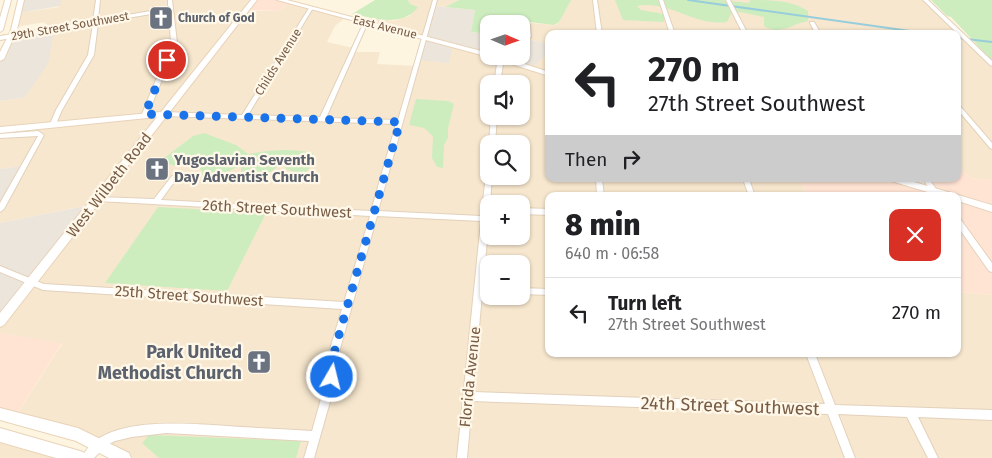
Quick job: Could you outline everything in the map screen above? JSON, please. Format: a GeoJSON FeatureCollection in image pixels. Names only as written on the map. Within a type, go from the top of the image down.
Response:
{"type":"FeatureCollection","features":[{"type":"Feature","properties":{"kind":"main road"},"geometry":{"type":"LineString","coordinates":[[0,30],[8,0]]}},
{"type":"Feature","properties":{"kind":"main road"},"geometry":{"type":"LineString","coordinates":[[0,60],[11,36],[21,0]]}},
{"type":"Feature","properties":{"kind":"main road","name":"West Wilbeth Road"},"geometry":{"type":"LineString","coordinates":[[0,322],[254,0]]}},
{"type":"Feature","properties":{"kind":"main road","name":"East Avenue"},"geometry":{"type":"LineString","coordinates":[[280,0],[480,53]]}},
{"type":"Feature","properties":{"kind":"main road","name":"East Avenue"},"geometry":{"type":"LineString","coordinates":[[524,65],[545,73]]}},
{"type":"Feature","properties":{"kind":"main road"},"geometry":{"type":"LineString","coordinates":[[0,130],[145,114],[165,114]]}},
{"type":"Feature","properties":{"kind":"main road"},"geometry":{"type":"LineString","coordinates":[[902,182],[930,192]]}},
{"type":"Feature","properties":{"kind":"main road"},"geometry":{"type":"LineString","coordinates":[[961,199],[992,209]]}},
{"type":"Feature","properties":{"kind":"main road"},"geometry":{"type":"LineString","coordinates":[[0,414],[78,435],[124,458]]}},
{"type":"Feature","properties":{"kind":"main road"},"geometry":{"type":"LineString","coordinates":[[0,435],[80,458]]}},
{"type":"Feature","properties":{"kind":"street"},"geometry":{"type":"LineString","coordinates":[[53,124],[58,110],[91,55],[98,0]]}},
{"type":"Feature","properties":{"kind":"street"},"geometry":{"type":"LineString","coordinates":[[145,114],[174,43],[170,0]]}},
{"type":"Feature","properties":{"kind":"street"},"geometry":{"type":"LineString","coordinates":[[309,458],[347,306],[435,0]]}},
{"type":"Feature","properties":{"kind":"street"},"geometry":{"type":"LineString","coordinates":[[595,0],[599,30]]}},
{"type":"Feature","properties":{"kind":"street"},"geometry":{"type":"LineString","coordinates":[[661,0],[672,30]]}},
{"type":"Feature","properties":{"kind":"street"},"geometry":{"type":"LineString","coordinates":[[925,0],[957,30]]}},
{"type":"Feature","properties":{"kind":"street"},"geometry":{"type":"LineString","coordinates":[[731,4],[744,30]]}},
{"type":"Feature","properties":{"kind":"street","name":"Childs Avenue"},"geometry":{"type":"LineString","coordinates":[[244,116],[311,8]]}},
{"type":"Feature","properties":{"kind":"street","name":"29th Street Southwest"},"geometry":{"type":"LineString","coordinates":[[0,38],[170,9]]}},
{"type":"Feature","properties":{"kind":"street"},"geometry":{"type":"LineString","coordinates":[[322,119],[366,22]]}},
{"type":"Feature","properties":{"kind":"street"},"geometry":{"type":"LineString","coordinates":[[812,24],[816,30]]}},
{"type":"Feature","properties":{"kind":"street"},"geometry":{"type":"LineString","coordinates":[[961,34],[992,64]]}},
{"type":"Feature","properties":{"kind":"street"},"geometry":{"type":"LineString","coordinates":[[961,111],[992,147]]}},
{"type":"Feature","properties":{"kind":"street"},"geometry":{"type":"LineString","coordinates":[[165,114],[400,122]]}},
{"type":"Feature","properties":{"kind":"street"},"geometry":{"type":"LineString","coordinates":[[0,136],[41,134],[40,139],[0,208]]}},
{"type":"Feature","properties":{"kind":"street"},"geometry":{"type":"LineString","coordinates":[[156,202],[174,178]]}},
{"type":"Feature","properties":{"kind":"street","name":"26th Street Southwest"},"geometry":{"type":"LineString","coordinates":[[98,199],[374,214],[480,213]]}},
{"type":"Feature","properties":{"kind":"street"},"geometry":{"type":"LineString","coordinates":[[530,211],[545,212]]}},
{"type":"Feature","properties":{"kind":"street"},"geometry":{"type":"LineString","coordinates":[[961,226],[992,269]]}},
{"type":"Feature","properties":{"kind":"street","name":"25th Street Southwest"},"geometry":{"type":"LineString","coordinates":[[0,269],[42,287],[347,306]]}},
{"type":"Feature","properties":{"kind":"street"},"geometry":{"type":"LineString","coordinates":[[530,291],[545,292]]}},
{"type":"Feature","properties":{"kind":"street","name":"Florida Avenue"},"geometry":{"type":"LineString","coordinates":[[462,458],[468,396],[482,305]]}},
{"type":"Feature","properties":{"kind":"street"},"geometry":{"type":"LineString","coordinates":[[812,357],[850,458]]}},
{"type":"Feature","properties":{"kind":"street","name":"24th Street Southwest"},"geometry":{"type":"LineString","coordinates":[[468,396],[992,415]]}},
{"type":"Feature","properties":{"kind":"street"},"geometry":{"type":"LineString","coordinates":[[910,412],[933,458]]}},
{"type":"Feature","properties":{"kind":"street"},"geometry":{"type":"LineString","coordinates":[[88,458],[98,444],[107,438],[126,433],[166,428],[315,436]]}},
{"type":"Feature","properties":{"kind":"shaded area"},"geometry":{"type":"Polygon","coordinates":[[[21,0],[61,0],[60,6],[19,13],[21,0]]]}},
{"type":"Feature","properties":{"kind":"shaded area"},"geometry":{"type":"Polygon","coordinates":[[[61,0],[254,0],[247,10],[280,11],[289,2],[346,17],[335,26],[327,42],[353,48],[352,52],[380,52],[377,64],[416,66],[418,60],[453,45],[480,53],[480,65],[522,65],[532,68],[545,56],[545,182],[801,182],[806,192],[545,192],[545,357],[961,357],[961,292],[992,295],[992,458],[122,458],[15,417],[62,344],[0,333],[0,322],[93,204],[0,223],[0,208],[23,166],[0,169],[0,101],[24,98],[54,33],[44,30],[45,22],[15,27],[19,13],[59,7],[61,0]]]}},
{"type":"Feature","properties":{"kind":"shaded area"},"geometry":{"type":"Polygon","coordinates":[[[256,0],[277,0],[288,3],[280,11],[247,10],[256,0]]]}},
{"type":"Feature","properties":{"kind":"shaded area"},"geometry":{"type":"Polygon","coordinates":[[[408,0],[459,0],[445,7],[436,6],[426,37],[365,21],[371,17],[393,21],[410,16],[408,0]]]}},
{"type":"Feature","properties":{"kind":"shaded area"},"geometry":{"type":"Polygon","coordinates":[[[569,0],[925,0],[956,30],[545,30],[545,43],[530,40],[530,23],[555,25],[559,22],[569,0]]]}},
{"type":"Feature","properties":{"kind":"shaded area"},"geometry":{"type":"Polygon","coordinates":[[[434,6],[475,10],[471,32],[480,33],[480,52],[453,44],[449,63],[419,60],[434,6]]]}},
{"type":"Feature","properties":{"kind":"shaded area"},"geometry":{"type":"Polygon","coordinates":[[[47,30],[54,31],[48,64],[24,98],[0,101],[0,59],[11,36],[47,30]]]}},
{"type":"Feature","properties":{"kind":"shaded area"},"geometry":{"type":"Polygon","coordinates":[[[961,34],[992,64],[992,180],[970,178],[961,168],[961,34]]]}},
{"type":"Feature","properties":{"kind":"shaded area"},"geometry":{"type":"Polygon","coordinates":[[[530,40],[545,43],[545,56],[533,67],[526,65],[530,65],[530,40]]]}},
{"type":"Feature","properties":{"kind":"shaded area"},"geometry":{"type":"Polygon","coordinates":[[[23,166],[0,208],[0,169],[23,166]]]}},
{"type":"Feature","properties":{"kind":"shaded area"},"geometry":{"type":"Polygon","coordinates":[[[961,168],[970,178],[992,180],[992,295],[961,292],[961,192],[806,192],[801,182],[904,182],[933,191],[928,182],[961,182],[961,168]]]}},
{"type":"Feature","properties":{"kind":"shaded area"},"geometry":{"type":"Polygon","coordinates":[[[94,204],[0,322],[0,223],[94,204]]]}},
{"type":"Feature","properties":{"kind":"shaded area"},"geometry":{"type":"Polygon","coordinates":[[[0,333],[62,343],[18,412],[0,408],[0,333]]]}},
{"type":"Feature","properties":{"kind":"shaded area"},"geometry":{"type":"Polygon","coordinates":[[[0,435],[80,458],[0,458],[0,435]]]}},
{"type":"Feature","properties":{"kind":"green space"},"geometry":{"type":"Polygon","coordinates":[[[375,0],[408,0],[410,4],[418,7],[404,18],[388,20],[352,14],[375,0]]]}},
{"type":"Feature","properties":{"kind":"green space"},"geometry":{"type":"Polygon","coordinates":[[[459,0],[571,0],[559,22],[554,25],[530,22],[530,15],[480,15],[480,33],[471,32],[475,10],[445,7],[459,0]]]}},
{"type":"Feature","properties":{"kind":"green space"},"geometry":{"type":"Polygon","coordinates":[[[615,0],[720,0],[749,3],[750,0],[780,1],[808,11],[808,21],[775,30],[764,26],[764,17],[740,12],[731,14],[727,22],[715,23],[649,5],[637,6],[641,10],[664,14],[664,22],[623,20],[615,0]]]}},
{"type":"Feature","properties":{"kind":"green space"},"geometry":{"type":"Polygon","coordinates":[[[931,0],[992,0],[992,61],[951,17],[947,16],[931,0]]]}},
{"type":"Feature","properties":{"kind":"green space"},"geometry":{"type":"Polygon","coordinates":[[[416,99],[448,101],[454,104],[448,128],[448,138],[444,145],[443,168],[437,167],[432,158],[433,136],[424,128],[409,125],[416,99]]]}},
{"type":"Feature","properties":{"kind":"green space"},"geometry":{"type":"Polygon","coordinates":[[[204,133],[236,145],[248,154],[281,150],[313,153],[312,163],[308,171],[302,175],[286,169],[284,161],[260,181],[241,180],[241,166],[203,185],[202,171],[196,165],[178,166],[161,163],[163,159],[193,136],[204,133]]]}},
{"type":"Feature","properties":{"kind":"green space"},"geometry":{"type":"Polygon","coordinates":[[[158,207],[266,213],[227,291],[105,283],[158,207]]]}},
{"type":"Feature","properties":{"kind":"green space"},"geometry":{"type":"Polygon","coordinates":[[[149,435],[301,441],[296,458],[159,458],[142,443],[149,435]]]}},
{"type":"Feature","properties":{"kind":"waterway"},"geometry":{"type":"LineString","coordinates":[[688,0],[902,30]]}},
{"type":"Feature","properties":{"kind":"waterway"},"geometry":{"type":"LineString","coordinates":[[961,38],[992,42]]}},
{"type":"Feature","properties":{"kind":"place","name":"Church of God"},"geometry":{"type":"Point","coordinates":[161,18]}},
{"type":"Feature","properties":{"kind":"place","name":"Yugoslavian Seventh Day Adventist Church"},"geometry":{"type":"Point","coordinates":[157,169]}},
{"type":"Feature","properties":{"kind":"place","name":"Park United Methodist Church"},"geometry":{"type":"Point","coordinates":[259,362]}},
{"type":"Feature","properties":{"kind":"route"},"geometry":{"type":"LineString","coordinates":[[167,60],[145,114],[400,122],[335,349],[332,377]]}}]}
